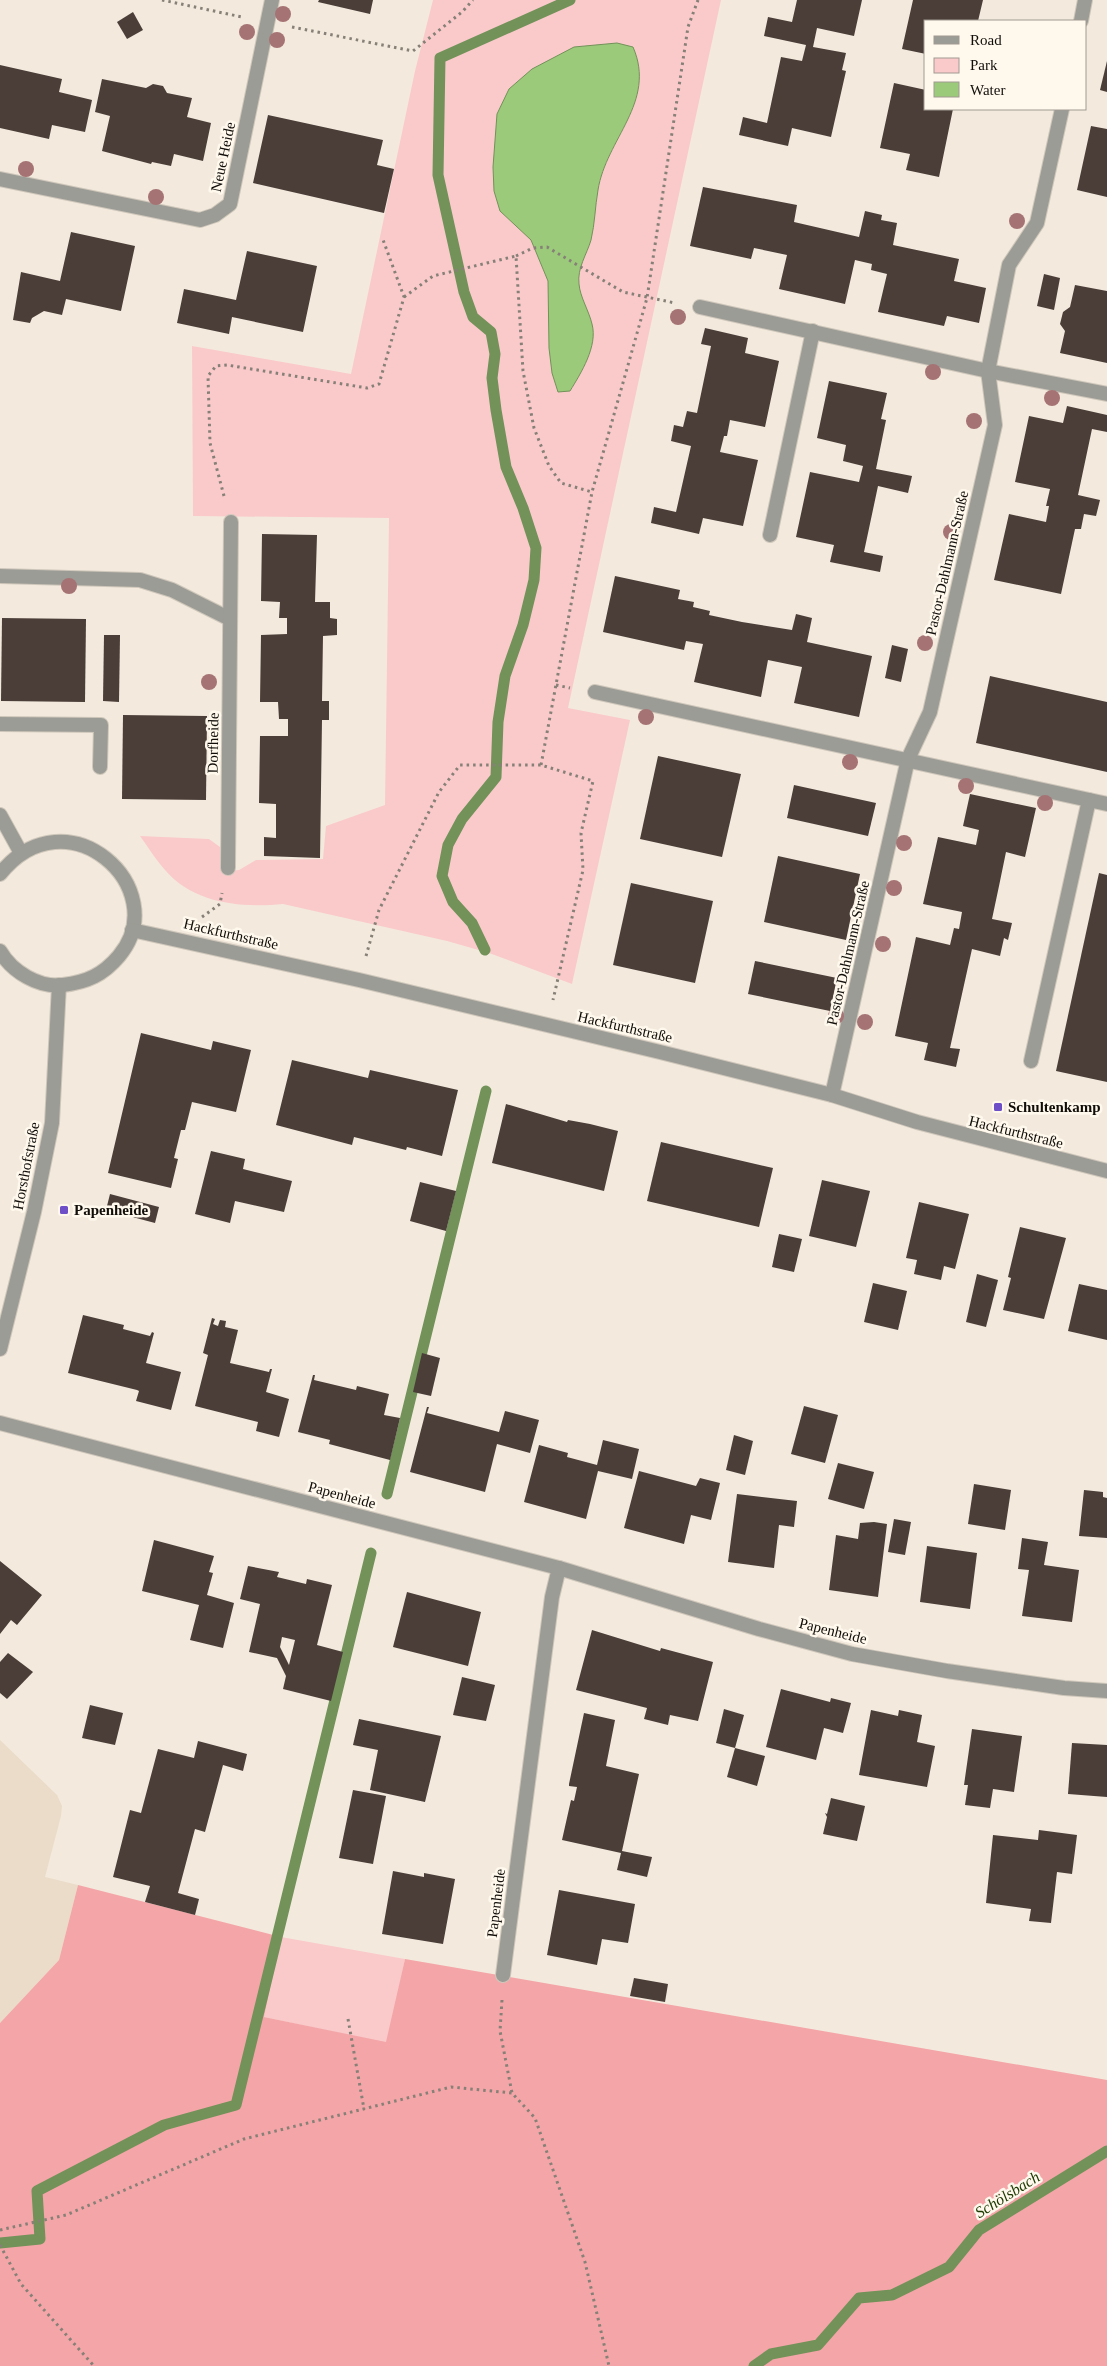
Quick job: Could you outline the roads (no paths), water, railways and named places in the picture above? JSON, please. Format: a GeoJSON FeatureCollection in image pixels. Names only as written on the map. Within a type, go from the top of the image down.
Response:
{"type":"FeatureCollection","features":[{"type":"Feature","properties":{"kind":"street","name":"Neue Heide"},"geometry":{"type":"LineString","coordinates":[[0,179],[200,220],[215,215],[230,204],[272,0]]}},
{"type":"Feature","properties":{"kind":"street"},"geometry":{"type":"LineString","coordinates":[[1081,20],[1085,0]]}},
{"type":"Feature","properties":{"kind":"street","name":"Pastor-Dahlmann-Straße"},"geometry":{"type":"LineString","coordinates":[[832,1095],[908,759],[930,712],[995,425],[988,371],[1009,265],[1038,223],[1062,110]]}},
{"type":"Feature","properties":{"kind":"street"},"geometry":{"type":"LineString","coordinates":[[700,307],[988,371],[1107,394]]}},
{"type":"Feature","properties":{"kind":"street"},"geometry":{"type":"LineString","coordinates":[[770,536],[813,331]]}},
{"type":"Feature","properties":{"kind":"street","name":"Dorfheide"},"geometry":{"type":"LineString","coordinates":[[228,868],[231,522]]}},
{"type":"Feature","properties":{"kind":"street"},"geometry":{"type":"LineString","coordinates":[[0,576],[140,580],[172,590],[230,619]]}},
{"type":"Feature","properties":{"kind":"street"},"geometry":{"type":"LineString","coordinates":[[595,692],[1107,804]]}},
{"type":"Feature","properties":{"kind":"street"},"geometry":{"type":"LineString","coordinates":[[0,724],[102,725],[100,767]]}},
{"type":"Feature","properties":{"kind":"street"},"geometry":{"type":"LineString","coordinates":[[1031,1061],[1089,800]]}},
{"type":"Feature","properties":{"kind":"street"},"geometry":{"type":"LineString","coordinates":[[0,815],[21,853]]}},
{"type":"Feature","properties":{"kind":"street"},"geometry":{"type":"LineString","coordinates":[[0,874],[21,853],[37,845],[55,841],[73,843],[91,848],[119,870],[127,886],[132,904],[132,930],[125,948],[110,966],[97,976],[82,982],[59,985],[43,984],[22,974],[4,958],[0,951]]}},
{"type":"Feature","properties":{"kind":"street","name":"Hackfurthstraße"},"geometry":{"type":"LineString","coordinates":[[132,930],[359,980],[832,1095],[935,1127],[1107,1171]]}},
{"type":"Feature","properties":{"kind":"street","name":"Horsthofstraße"},"geometry":{"type":"LineString","coordinates":[[0,1349],[34,1212],[52,1123],[59,985]]}},
{"type":"Feature","properties":{"kind":"street","name":"Papenheide"},"geometry":{"type":"LineString","coordinates":[[0,1423],[559,1568],[759,1629],[852,1654],[947,1671],[1064,1688],[1107,1691]]}},
{"type":"Feature","properties":{"kind":"street","name":"Papenheide"},"geometry":{"type":"LineString","coordinates":[[503,1975],[552,1597],[559,1568]]}},
{"type":"Feature","properties":{"kind":"water"},"geometry":{"type":"Polygon","coordinates":[[[617,43],[633,47],[639,67],[639,85],[635,103],[628,120],[603,171],[598,190],[591,240],[579,272],[580,289],[592,324],[593,341],[591,350],[570,391],[558,392],[552,373],[549,348],[548,281],[531,240],[500,211],[494,191],[493,167],[497,114],[509,89],[532,69],[574,47],[617,43]]]}},
{"type":"Feature","properties":{"kind":"waterway"},"geometry":{"type":"LineString","coordinates":[[485,950],[472,923],[453,902],[442,876],[448,845],[462,819],[496,777],[498,722],[505,676],[523,625],[534,580],[536,548],[523,508],[506,467],[492,378],[495,354],[491,332],[473,317],[464,292],[438,175],[440,58],[570,0]]}},
{"type":"Feature","properties":{"kind":"waterway"},"geometry":{"type":"LineString","coordinates":[[387,1494],[486,1091]]}},
{"type":"Feature","properties":{"kind":"waterway"},"geometry":{"type":"LineString","coordinates":[[0,2243],[40,2239],[37,2191],[164,2125],[236,2105],[371,1553]]}},
{"type":"Feature","properties":{"kind":"waterway","name":"Schölsbach"},"geometry":{"type":"LineString","coordinates":[[754,2366],[771,2354],[818,2345],[859,2298],[892,2295],[949,2267],[979,2230],[1107,2151]]}},
{"type":"Feature","properties":{"kind":"place","name":"Schultenkamp"},"geometry":{"type":"Point","coordinates":[998,1107]}},
{"type":"Feature","properties":{"kind":"place","name":"Papenheide"},"geometry":{"type":"Point","coordinates":[64,1210]}}]}
